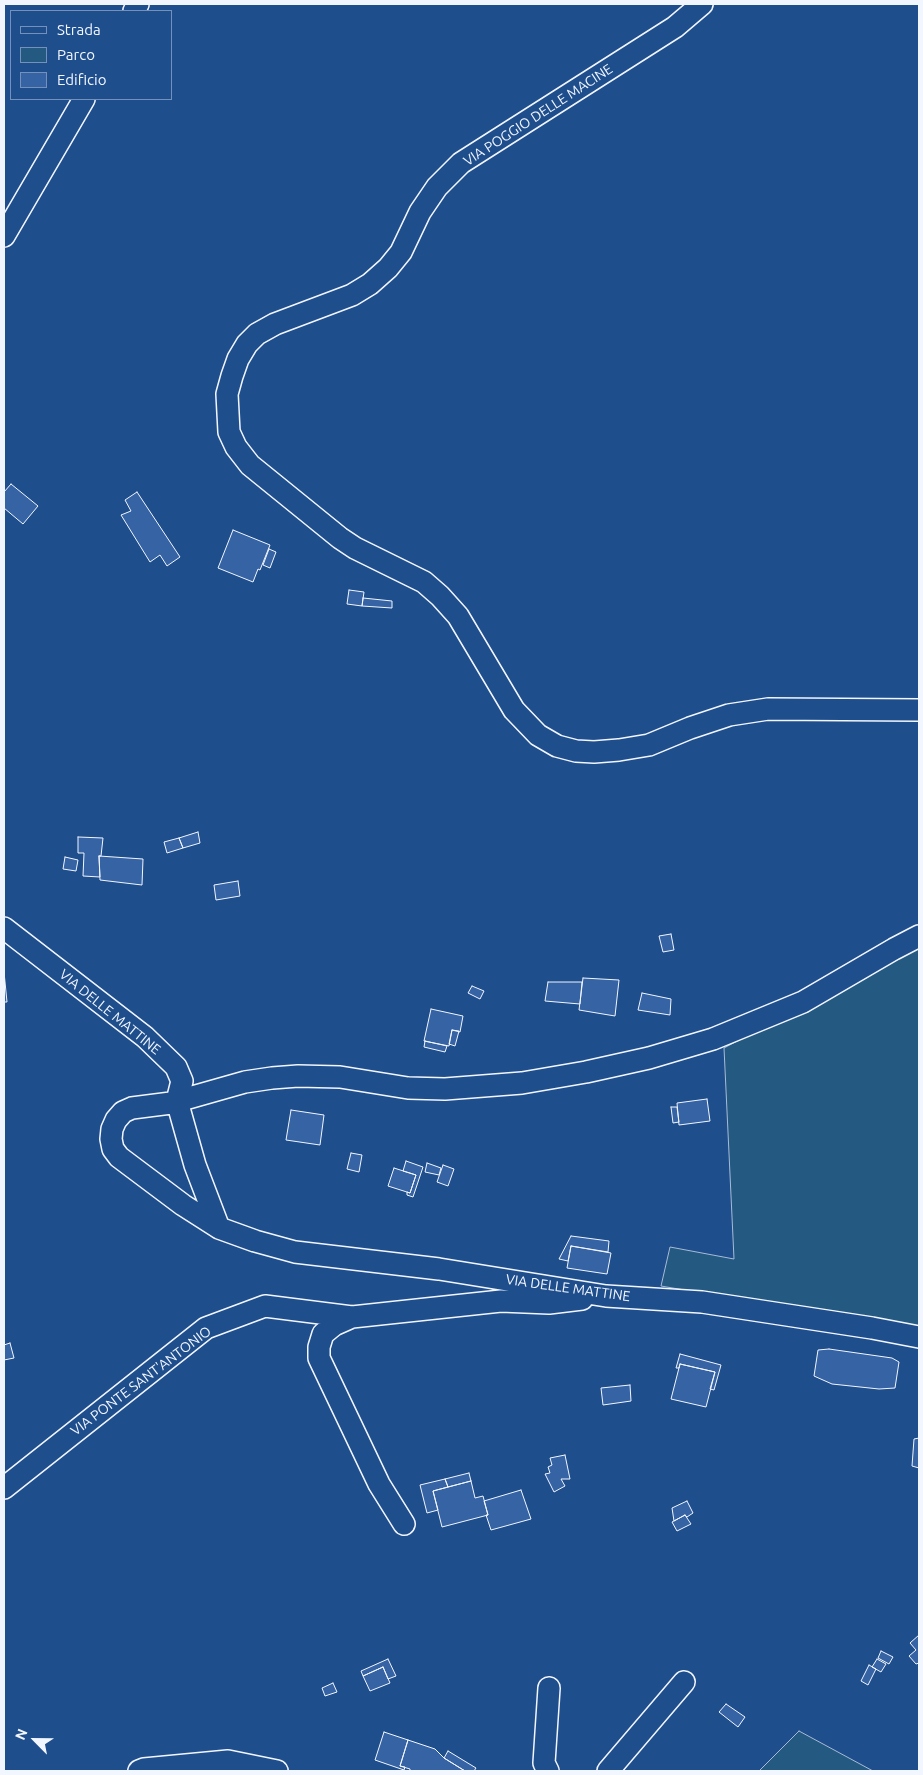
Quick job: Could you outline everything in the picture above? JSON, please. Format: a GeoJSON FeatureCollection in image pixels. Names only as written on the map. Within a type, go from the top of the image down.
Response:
{"type":"FeatureCollection","features":[{"type":"Feature","properties":{"kind":"street","name":"VIA POGGIO DELLE MACINE"},"geometry":{"type":"LineString","coordinates":[[702,4],[667,32],[461,164],[437,187],[420,212],[401,252],[388,268],[370,284],[352,295],[275,324],[257,334],[247,344],[232,376],[227,394],[229,432],[236,447],[250,465],[340,538],[424,582],[440,596],[458,616],[514,710],[538,735],[557,746],[576,751],[594,752],[649,746],[690,728],[728,715],[768,709],[919,710]]}},
{"type":"Feature","properties":{"kind":"street"},"geometry":{"type":"LineString","coordinates":[[4,236],[83,100]]}},
{"type":"Feature","properties":{"kind":"street","name":"VIA DELLE MATTINE"},"geometry":{"type":"LineString","coordinates":[[4,928],[145,1037],[176,1066],[182,1081],[174,1102],[219,1228]]}},
{"type":"Feature","properties":{"kind":"street"},"geometry":{"type":"LineString","coordinates":[[174,1102],[245,1082],[289,1076],[340,1077],[408,1088],[445,1089],[522,1083],[595,1070],[648,1058],[704,1042],[750,1025],[803,1002],[919,936]]}},
{"type":"Feature","properties":{"kind":"street","name":"VIA DELLE MATTINE"},"geometry":{"type":"LineString","coordinates":[[174,1102],[132,1108],[123,1112],[116,1120],[112,1129],[111,1139],[114,1149],[119,1157],[183,1205],[219,1228],[255,1241],[296,1252],[439,1269],[606,1296],[702,1302],[919,1337]]}},
{"type":"Feature","properties":{"kind":"street","name":"VIA PONTE SANT'ANTONIO"},"geometry":{"type":"LineString","coordinates":[[4,1488],[206,1328],[264,1306],[352,1317],[501,1301],[549,1303],[606,1296]]}},
{"type":"Feature","properties":{"kind":"street","name":"VIA PONTE SANT'ANTONIO"},"geometry":{"type":"LineString","coordinates":[[352,1317],[334,1324],[323,1334],[319,1347],[319,1358],[378,1484],[404,1524]]}},
{"type":"Feature","properties":{"kind":"street"},"geometry":{"type":"LineString","coordinates":[[608,1771],[684,1682]]}},
{"type":"Feature","properties":{"kind":"street"},"geometry":{"type":"LineString","coordinates":[[548,1771],[544,1762],[549,1688]]}},
{"type":"Feature","properties":{"kind":"street"},"geometry":{"type":"LineString","coordinates":[[139,1771],[228,1761],[277,1771]]}},
{"type":"Feature","properties":{"kind":"green space"},"geometry":{"type":"Polygon","coordinates":[[[919,945],[919,1330],[661,1286],[670,1247],[734,1259],[724,1048],[919,945]]]}},
{"type":"Feature","properties":{"kind":"green space"},"geometry":{"type":"Polygon","coordinates":[[[799,1731],[873,1771],[759,1771],[799,1731]]]}},
{"type":"Feature","properties":{"kind":"building"},"geometry":{"type":"Polygon","coordinates":[[[11,484],[38,506],[23,524],[4,508],[4,492],[11,484]]]}},
{"type":"Feature","properties":{"kind":"building"},"geometry":{"type":"Polygon","coordinates":[[[137,492],[180,557],[167,566],[160,555],[150,562],[121,515],[131,511],[125,500],[137,492]]]}},
{"type":"Feature","properties":{"kind":"building"},"geometry":{"type":"Polygon","coordinates":[[[233,530],[270,545],[253,582],[218,568],[233,530]]]}},
{"type":"Feature","properties":{"kind":"building"},"geometry":{"type":"Polygon","coordinates":[[[269,549],[276,552],[270,568],[263,565],[269,549]]]}},
{"type":"Feature","properties":{"kind":"building"},"geometry":{"type":"Polygon","coordinates":[[[349,590],[364,592],[362,606],[347,604],[349,590]]]}},
{"type":"Feature","properties":{"kind":"building"},"geometry":{"type":"Polygon","coordinates":[[[363,598],[392,601],[392,608],[362,606],[363,598]]]}},
{"type":"Feature","properties":{"kind":"building"},"geometry":{"type":"Polygon","coordinates":[[[198,832],[200,843],[183,848],[179,838],[198,832]]]}},
{"type":"Feature","properties":{"kind":"building"},"geometry":{"type":"Polygon","coordinates":[[[78,837],[103,838],[101,856],[99,856],[100,877],[83,876],[84,853],[78,853],[78,837]]]}},
{"type":"Feature","properties":{"kind":"building"},"geometry":{"type":"Polygon","coordinates":[[[179,838],[183,848],[167,853],[164,842],[179,838]]]}},
{"type":"Feature","properties":{"kind":"building"},"geometry":{"type":"Polygon","coordinates":[[[99,856],[143,859],[142,885],[100,880],[99,856]]]}},
{"type":"Feature","properties":{"kind":"building"},"geometry":{"type":"Polygon","coordinates":[[[65,857],[78,860],[76,871],[63,869],[65,857]]]}},
{"type":"Feature","properties":{"kind":"building"},"geometry":{"type":"Polygon","coordinates":[[[238,881],[240,896],[216,900],[214,885],[238,881]]]}},
{"type":"Feature","properties":{"kind":"building"},"geometry":{"type":"Polygon","coordinates":[[[671,934],[674,950],[663,952],[659,936],[671,934]]]}},
{"type":"Feature","properties":{"kind":"building"},"geometry":{"type":"Polygon","coordinates":[[[4,972],[7,1002],[4,1002],[4,972]]]}},
{"type":"Feature","properties":{"kind":"building"},"geometry":{"type":"Polygon","coordinates":[[[583,978],[619,980],[615,1016],[579,1010],[583,978]]]}},
{"type":"Feature","properties":{"kind":"building"},"geometry":{"type":"Polygon","coordinates":[[[548,982],[582,982],[580,1004],[545,1001],[548,982]]]}},
{"type":"Feature","properties":{"kind":"building"},"geometry":{"type":"Polygon","coordinates":[[[472,986],[484,991],[480,999],[468,993],[472,986]]]}},
{"type":"Feature","properties":{"kind":"building"},"geometry":{"type":"Polygon","coordinates":[[[642,993],[671,999],[670,1015],[638,1010],[642,993]]]}},
{"type":"Feature","properties":{"kind":"building"},"geometry":{"type":"Polygon","coordinates":[[[431,1009],[463,1016],[460,1032],[452,1030],[449,1046],[424,1041],[431,1009]]]}},
{"type":"Feature","properties":{"kind":"building"},"geometry":{"type":"Polygon","coordinates":[[[452,1030],[459,1031],[455,1046],[449,1044],[452,1030]]]}},
{"type":"Feature","properties":{"kind":"building"},"geometry":{"type":"Polygon","coordinates":[[[425,1041],[447,1046],[445,1052],[424,1047],[425,1041]]]}},
{"type":"Feature","properties":{"kind":"building"},"geometry":{"type":"Polygon","coordinates":[[[707,1099],[710,1121],[679,1125],[677,1103],[707,1099]]]}},
{"type":"Feature","properties":{"kind":"building"},"geometry":{"type":"Polygon","coordinates":[[[671,1107],[677,1107],[679,1122],[673,1123],[671,1107]]]}},
{"type":"Feature","properties":{"kind":"building"},"geometry":{"type":"Polygon","coordinates":[[[291,1110],[324,1115],[320,1145],[286,1140],[291,1110]]]}},
{"type":"Feature","properties":{"kind":"building"},"geometry":{"type":"Polygon","coordinates":[[[351,1153],[362,1155],[359,1172],[347,1169],[351,1153]]]}},
{"type":"Feature","properties":{"kind":"building"},"geometry":{"type":"Polygon","coordinates":[[[406,1161],[423,1167],[413,1197],[407,1195],[407,1192],[410,1193],[416,1175],[403,1171],[406,1161]]]}},
{"type":"Feature","properties":{"kind":"building"},"geometry":{"type":"Polygon","coordinates":[[[427,1163],[441,1168],[439,1175],[425,1172],[427,1163]]]}},
{"type":"Feature","properties":{"kind":"building"},"geometry":{"type":"Polygon","coordinates":[[[443,1165],[454,1169],[448,1186],[437,1182],[443,1165]]]}},
{"type":"Feature","properties":{"kind":"building"},"geometry":{"type":"Polygon","coordinates":[[[394,1168],[416,1175],[410,1193],[388,1186],[394,1168]]]}},
{"type":"Feature","properties":{"kind":"building"},"geometry":{"type":"Polygon","coordinates":[[[571,1236],[609,1241],[608,1252],[571,1246],[568,1261],[559,1259],[571,1236]]]}},
{"type":"Feature","properties":{"kind":"building"},"geometry":{"type":"Polygon","coordinates":[[[571,1246],[611,1253],[607,1274],[567,1268],[571,1246]]]}},
{"type":"Feature","properties":{"kind":"building"},"geometry":{"type":"Polygon","coordinates":[[[10,1343],[14,1358],[4,1360],[4,1345],[10,1343]]]}},
{"type":"Feature","properties":{"kind":"building"},"geometry":{"type":"Polygon","coordinates":[[[829,1349],[892,1358],[899,1362],[895,1388],[879,1389],[832,1384],[814,1376],[818,1350],[829,1349]]]}},
{"type":"Feature","properties":{"kind":"building"},"geometry":{"type":"Polygon","coordinates":[[[680,1354],[721,1365],[714,1390],[710,1389],[715,1372],[680,1364],[679,1368],[676,1368],[680,1354]]]}},
{"type":"Feature","properties":{"kind":"building"},"geometry":{"type":"Polygon","coordinates":[[[680,1364],[715,1372],[706,1407],[671,1399],[680,1364]]]}},
{"type":"Feature","properties":{"kind":"building"},"geometry":{"type":"Polygon","coordinates":[[[630,1385],[631,1401],[603,1405],[601,1388],[630,1385]]]}},
{"type":"Feature","properties":{"kind":"building"},"geometry":{"type":"Polygon","coordinates":[[[919,1438],[919,1468],[912,1466],[914,1439],[919,1438]]]}},
{"type":"Feature","properties":{"kind":"building"},"geometry":{"type":"Polygon","coordinates":[[[565,1455],[570,1479],[561,1479],[565,1486],[554,1492],[545,1474],[550,1473],[548,1467],[552,1465],[550,1458],[565,1455]]]}},
{"type":"Feature","properties":{"kind":"building"},"geometry":{"type":"Polygon","coordinates":[[[469,1473],[471,1481],[448,1487],[445,1479],[469,1473]]]}},
{"type":"Feature","properties":{"kind":"building"},"geometry":{"type":"Polygon","coordinates":[[[445,1479],[448,1487],[433,1491],[438,1510],[427,1513],[420,1485],[445,1479]]]}},
{"type":"Feature","properties":{"kind":"building"},"geometry":{"type":"Polygon","coordinates":[[[471,1481],[475,1498],[483,1496],[488,1515],[442,1527],[433,1491],[471,1481]]]}},
{"type":"Feature","properties":{"kind":"building"},"geometry":{"type":"Polygon","coordinates":[[[521,1490],[531,1519],[491,1530],[484,1501],[521,1490]]]}},
{"type":"Feature","properties":{"kind":"building"},"geometry":{"type":"Polygon","coordinates":[[[687,1501],[693,1513],[674,1521],[672,1508],[687,1501]]]}},
{"type":"Feature","properties":{"kind":"building"},"geometry":{"type":"Polygon","coordinates":[[[685,1515],[691,1524],[677,1531],[672,1522],[685,1515]]]}},
{"type":"Feature","properties":{"kind":"building"},"geometry":{"type":"Polygon","coordinates":[[[919,1635],[919,1663],[916,1664],[909,1656],[916,1650],[910,1643],[919,1635]]]}},
{"type":"Feature","properties":{"kind":"building"},"geometry":{"type":"Polygon","coordinates":[[[881,1651],[893,1657],[889,1664],[878,1658],[881,1651]]]}},
{"type":"Feature","properties":{"kind":"building"},"geometry":{"type":"Polygon","coordinates":[[[388,1659],[396,1676],[388,1679],[383,1667],[363,1676],[361,1671],[388,1659]]]}},
{"type":"Feature","properties":{"kind":"building"},"geometry":{"type":"Polygon","coordinates":[[[877,1659],[886,1664],[881,1672],[872,1667],[877,1659]]]}},
{"type":"Feature","properties":{"kind":"building"},"geometry":{"type":"Polygon","coordinates":[[[869,1665],[876,1669],[868,1685],[861,1681],[869,1665]]]}},
{"type":"Feature","properties":{"kind":"building"},"geometry":{"type":"Polygon","coordinates":[[[383,1667],[390,1683],[370,1691],[363,1676],[383,1667]]]}},
{"type":"Feature","properties":{"kind":"building"},"geometry":{"type":"Polygon","coordinates":[[[333,1683],[337,1692],[325,1696],[322,1688],[333,1683]]]}},
{"type":"Feature","properties":{"kind":"building"},"geometry":{"type":"Polygon","coordinates":[[[726,1704],[745,1717],[738,1727],[719,1712],[726,1704]]]}},
{"type":"Feature","properties":{"kind":"building"},"geometry":{"type":"Polygon","coordinates":[[[384,1732],[408,1740],[400,1766],[405,1767],[404,1770],[375,1760],[384,1732]]]}},
{"type":"Feature","properties":{"kind":"building"},"geometry":{"type":"Polygon","coordinates":[[[408,1740],[435,1749],[444,1758],[465,1771],[410,1771],[410,1769],[400,1766],[408,1740]]]}},
{"type":"Feature","properties":{"kind":"building"},"geometry":{"type":"Polygon","coordinates":[[[448,1751],[476,1768],[474,1771],[465,1771],[444,1758],[448,1751]]]}}]}
